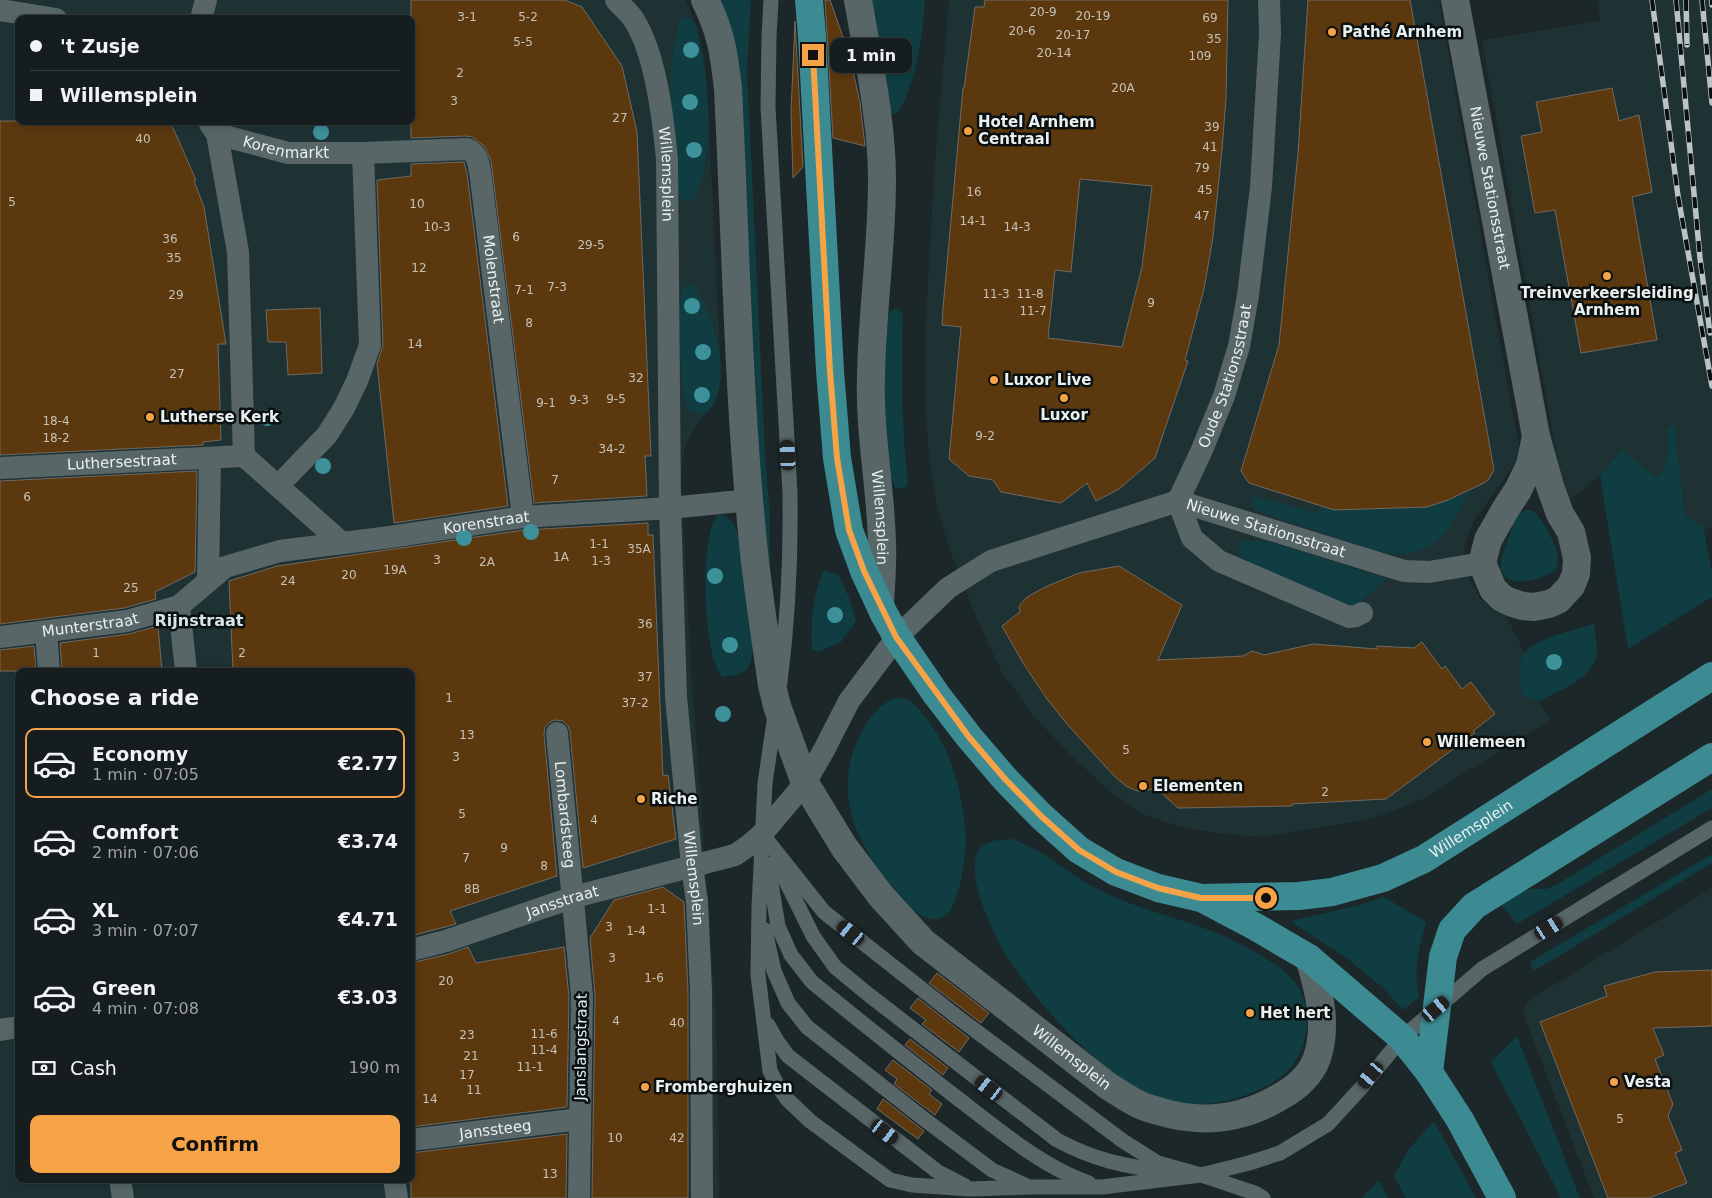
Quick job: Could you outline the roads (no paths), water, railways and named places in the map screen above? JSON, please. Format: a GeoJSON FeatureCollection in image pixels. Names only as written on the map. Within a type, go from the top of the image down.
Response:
{"type":"FeatureCollection","features":[{"type":"Feature","properties":{"kind":"main road","name":"Willemsplein"},"geometry":{"type":"LineString","coordinates":[[809,0],[830,371],[837,458],[849,530],[864,571],[880,604]]}},
{"type":"Feature","properties":{"kind":"main road"},"geometry":{"type":"LineString","coordinates":[[880,604],[896,637]]}},
{"type":"Feature","properties":{"kind":"main road","name":"Willemsplein"},"geometry":{"type":"LineString","coordinates":[[896,637],[936,694],[1005,779],[1035,810],[1079,850],[1116,872],[1158,888],[1201,898],[1299,896],[1332,892],[1383,878],[1424,859],[1712,676]]}},
{"type":"Feature","properties":{"kind":"main road"},"geometry":{"type":"LineString","coordinates":[[1429,1072],[1443,957],[1452,930],[1478,902],[1712,758]]}},
{"type":"Feature","properties":{"kind":"main road","name":"Willemsplein"},"geometry":{"type":"LineString","coordinates":[[1201,898],[1309,958],[1402,1038],[1429,1072],[1460,1120],[1502,1198]]}},
{"type":"Feature","properties":{"kind":"street"},"geometry":{"type":"LineString","coordinates":[[202,15],[206,0]]}},
{"type":"Feature","properties":{"kind":"street","name":"Willemsplein"},"geometry":{"type":"LineString","coordinates":[[616,0],[634,20],[648,50],[664,124],[670,508],[676,697],[697,902],[701,991],[702,1198]]}},
{"type":"Feature","properties":{"kind":"street","name":"Willemsplein"},"geometry":{"type":"LineString","coordinates":[[705,0],[715,20],[723,48],[728,88],[742,390],[750,500],[755,562],[772,685],[777,706],[805,783],[844,847],[881,896],[923,942],[1108,1086],[1141,1106],[1171,1115],[1196,1119],[1223,1119],[1266,1105],[1293,1090],[1307,1076],[1316,1059],[1322,1036],[1318,986],[1309,958]]}},
{"type":"Feature","properties":{"kind":"street","name":"Willemsplein"},"geometry":{"type":"LineString","coordinates":[[858,0],[876,106],[882,180],[871,377],[872,423],[882,544],[880,604]]}},
{"type":"Feature","properties":{"kind":"street","name":"Oude Stationsstraat"},"geometry":{"type":"LineString","coordinates":[[1178,501],[1224,396],[1239,346],[1248,295],[1261,187],[1270,32],[1269,0]]}},
{"type":"Feature","properties":{"kind":"street","name":"Nieuwe Stationsstraat"},"geometry":{"type":"LineString","coordinates":[[1455,0],[1536,436],[1550,486],[1560,514],[1570,532],[1577,558],[1576,574],[1570,586],[1558,600],[1534,607],[1523,606],[1502,598],[1493,589],[1482,563],[1488,540],[1518,490],[1530,465],[1536,436]]}},
{"type":"Feature","properties":{"kind":"street"},"geometry":{"type":"LineString","coordinates":[[0,10],[31,15]]}},
{"type":"Feature","properties":{"kind":"street","name":"Korenmarkt"},"geometry":{"type":"LineString","coordinates":[[244,456],[238,252],[213,128],[288,153],[363,153]]}},
{"type":"Feature","properties":{"kind":"street","name":"Molenstraat"},"geometry":{"type":"LineString","coordinates":[[363,153],[467,149],[476,156],[480,171],[523,517]]}},
{"type":"Feature","properties":{"kind":"street"},"geometry":{"type":"LineString","coordinates":[[278,486],[327,435],[344,408],[370,345],[363,153]]}},
{"type":"Feature","properties":{"kind":"street"},"geometry":{"type":"LineString","coordinates":[[244,456],[342,543]]}},
{"type":"Feature","properties":{"kind":"street","name":"Luthersestraat"},"geometry":{"type":"LineString","coordinates":[[0,468],[244,456]]}},
{"type":"Feature","properties":{"kind":"street"},"geometry":{"type":"LineString","coordinates":[[210,458],[216,574]]}},
{"type":"Feature","properties":{"kind":"street","name":"Korenstraat"},"geometry":{"type":"LineString","coordinates":[[216,574],[280,551],[523,517],[670,508],[750,500]]}},
{"type":"Feature","properties":{"kind":"street","name":"Willemsplein"},"geometry":{"type":"LineString","coordinates":[[714,860],[735,855],[762,834],[805,783],[849,701],[896,637],[948,588],[991,561],[1178,501]]}},
{"type":"Feature","properties":{"kind":"street","name":"Nieuwe Stationsstraat"},"geometry":{"type":"LineString","coordinates":[[1178,501],[1401,577],[1482,563]]}},
{"type":"Feature","properties":{"kind":"street","name":"Nieuwe Stationsstraat"},"geometry":{"type":"LineString","coordinates":[[1178,501],[1192,538],[1219,561],[1349,617],[1362,613]]}},
{"type":"Feature","properties":{"kind":"street","name":"Munterstraat"},"geometry":{"type":"LineString","coordinates":[[0,637],[127,621],[179,606],[216,574]]}},
{"type":"Feature","properties":{"kind":"street"},"geometry":{"type":"LineString","coordinates":[[179,606],[186,668]]}},
{"type":"Feature","properties":{"kind":"street"},"geometry":{"type":"LineString","coordinates":[[46,632],[49,668]]}},
{"type":"Feature","properties":{"kind":"street","name":"Lombardsteeg"},"geometry":{"type":"LineString","coordinates":[[557,732],[574,897]]}},
{"type":"Feature","properties":{"kind":"street","name":"Jansstraat"},"geometry":{"type":"LineString","coordinates":[[415,949],[446,941],[574,897],[714,860]]}},
{"type":"Feature","properties":{"kind":"street","name":"Janslangstraat"},"geometry":{"type":"LineString","coordinates":[[574,897],[582,996],[579,1198]]}},
{"type":"Feature","properties":{"kind":"street"},"geometry":{"type":"LineString","coordinates":[[0,1030],[15,1028]]}},
{"type":"Feature","properties":{"kind":"street","name":"Janssteeg"},"geometry":{"type":"LineString","coordinates":[[415,1139],[580,1118]]}},
{"type":"Feature","properties":{"kind":"street"},"geometry":{"type":"LineString","coordinates":[[121,1183],[123,1198]]}},
{"type":"Feature","properties":{"kind":"street"},"geometry":{"type":"LineString","coordinates":[[395,1183],[397,1198]]}},
{"type":"Feature","properties":{"kind":"lane"},"geometry":{"type":"LineString","coordinates":[[772,0],[769,36],[768,107],[790,494],[790,527],[786,629],[766,783],[762,834],[758,975],[770,1071],[787,1099],[810,1121],[890,1180],[912,1185],[970,1189],[1102,1187],[1201,1174],[1249,1163],[1280,1152],[1328,1124],[1402,1038],[1482,969],[1712,828]]}},
{"type":"Feature","properties":{"kind":"lane"},"geometry":{"type":"LineString","coordinates":[[762,834],[824,912],[956,1016],[1123,1141],[1158,1163],[1201,1174],[1255,1193],[1263,1198]]}},
{"type":"Feature","properties":{"kind":"lane"},"geometry":{"type":"LineString","coordinates":[[762,834],[813,936],[835,967],[868,995],[1057,1140],[1081,1153],[1106,1161],[1147,1169],[1201,1174]]}},
{"type":"Feature","properties":{"kind":"lane"},"geometry":{"type":"LineString","coordinates":[[762,834],[778,926],[791,955],[812,982],[989,1122],[1056,1168],[1070,1176],[1102,1187]]}},
{"type":"Feature","properties":{"kind":"lane"},"geometry":{"type":"LineString","coordinates":[[759,907],[774,971],[788,1003],[807,1027],[992,1170],[1029,1187]]}},
{"type":"Feature","properties":{"kind":"lane"},"geometry":{"type":"LineString","coordinates":[[763,1015],[776,1041],[788,1056],[938,1172],[970,1189]]}},
{"type":"Feature","properties":{"kind":"railway"},"geometry":{"type":"LineString","coordinates":[[1652,0],[1678,196],[1712,386]]}},
{"type":"Feature","properties":{"kind":"railway"},"geometry":{"type":"LineString","coordinates":[[1676,0],[1700,258],[1710,333]]}},
{"type":"Feature","properties":{"kind":"railway"},"geometry":{"type":"LineString","coordinates":[[1686,0],[1687,45]]}},
{"type":"Feature","properties":{"kind":"railway"},"geometry":{"type":"LineString","coordinates":[[1702,0],[1712,103]]}},
{"type":"Feature","properties":{"kind":"railway"},"geometry":{"type":"LineString","coordinates":[[1712,0],[1712,5]]}},
{"type":"Feature","properties":{"kind":"place","name":"Pathé Arnhem"},"geometry":{"type":"Point","coordinates":[1332,32]}},
{"type":"Feature","properties":{"kind":"place","name":"Hotel Arnhem Centraal"},"geometry":{"type":"Point","coordinates":[968,131]}},
{"type":"Feature","properties":{"kind":"place","name":"Treinverkeersleiding Arnhem"},"geometry":{"type":"Point","coordinates":[1607,276]}},
{"type":"Feature","properties":{"kind":"place","name":"Luxor Live"},"geometry":{"type":"Point","coordinates":[994,380]}},
{"type":"Feature","properties":{"kind":"place","name":"Luxor"},"geometry":{"type":"Point","coordinates":[1064,398]}},
{"type":"Feature","properties":{"kind":"place","name":"Lutherse Kerk"},"geometry":{"type":"Point","coordinates":[150,417]}},
{"type":"Feature","properties":{"kind":"place","name":"Willemeen"},"geometry":{"type":"Point","coordinates":[1427,742]}},
{"type":"Feature","properties":{"kind":"place","name":"Elementen"},"geometry":{"type":"Point","coordinates":[1143,786]}},
{"type":"Feature","properties":{"kind":"place","name":"Riche"},"geometry":{"type":"Point","coordinates":[641,799]}},
{"type":"Feature","properties":{"kind":"place","name":"Het hert"},"geometry":{"type":"Point","coordinates":[1250,1013]}},
{"type":"Feature","properties":{"kind":"place","name":"Vesta"},"geometry":{"type":"Point","coordinates":[1614,1082]}},
{"type":"Feature","properties":{"kind":"place","name":"Fromberghuizen"},"geometry":{"type":"Point","coordinates":[645,1087]}},
{"type":"Feature","properties":{"kind":"district","name":"Rijnstraat"},"geometry":{"type":"Point","coordinates":[199,620]}}]}
